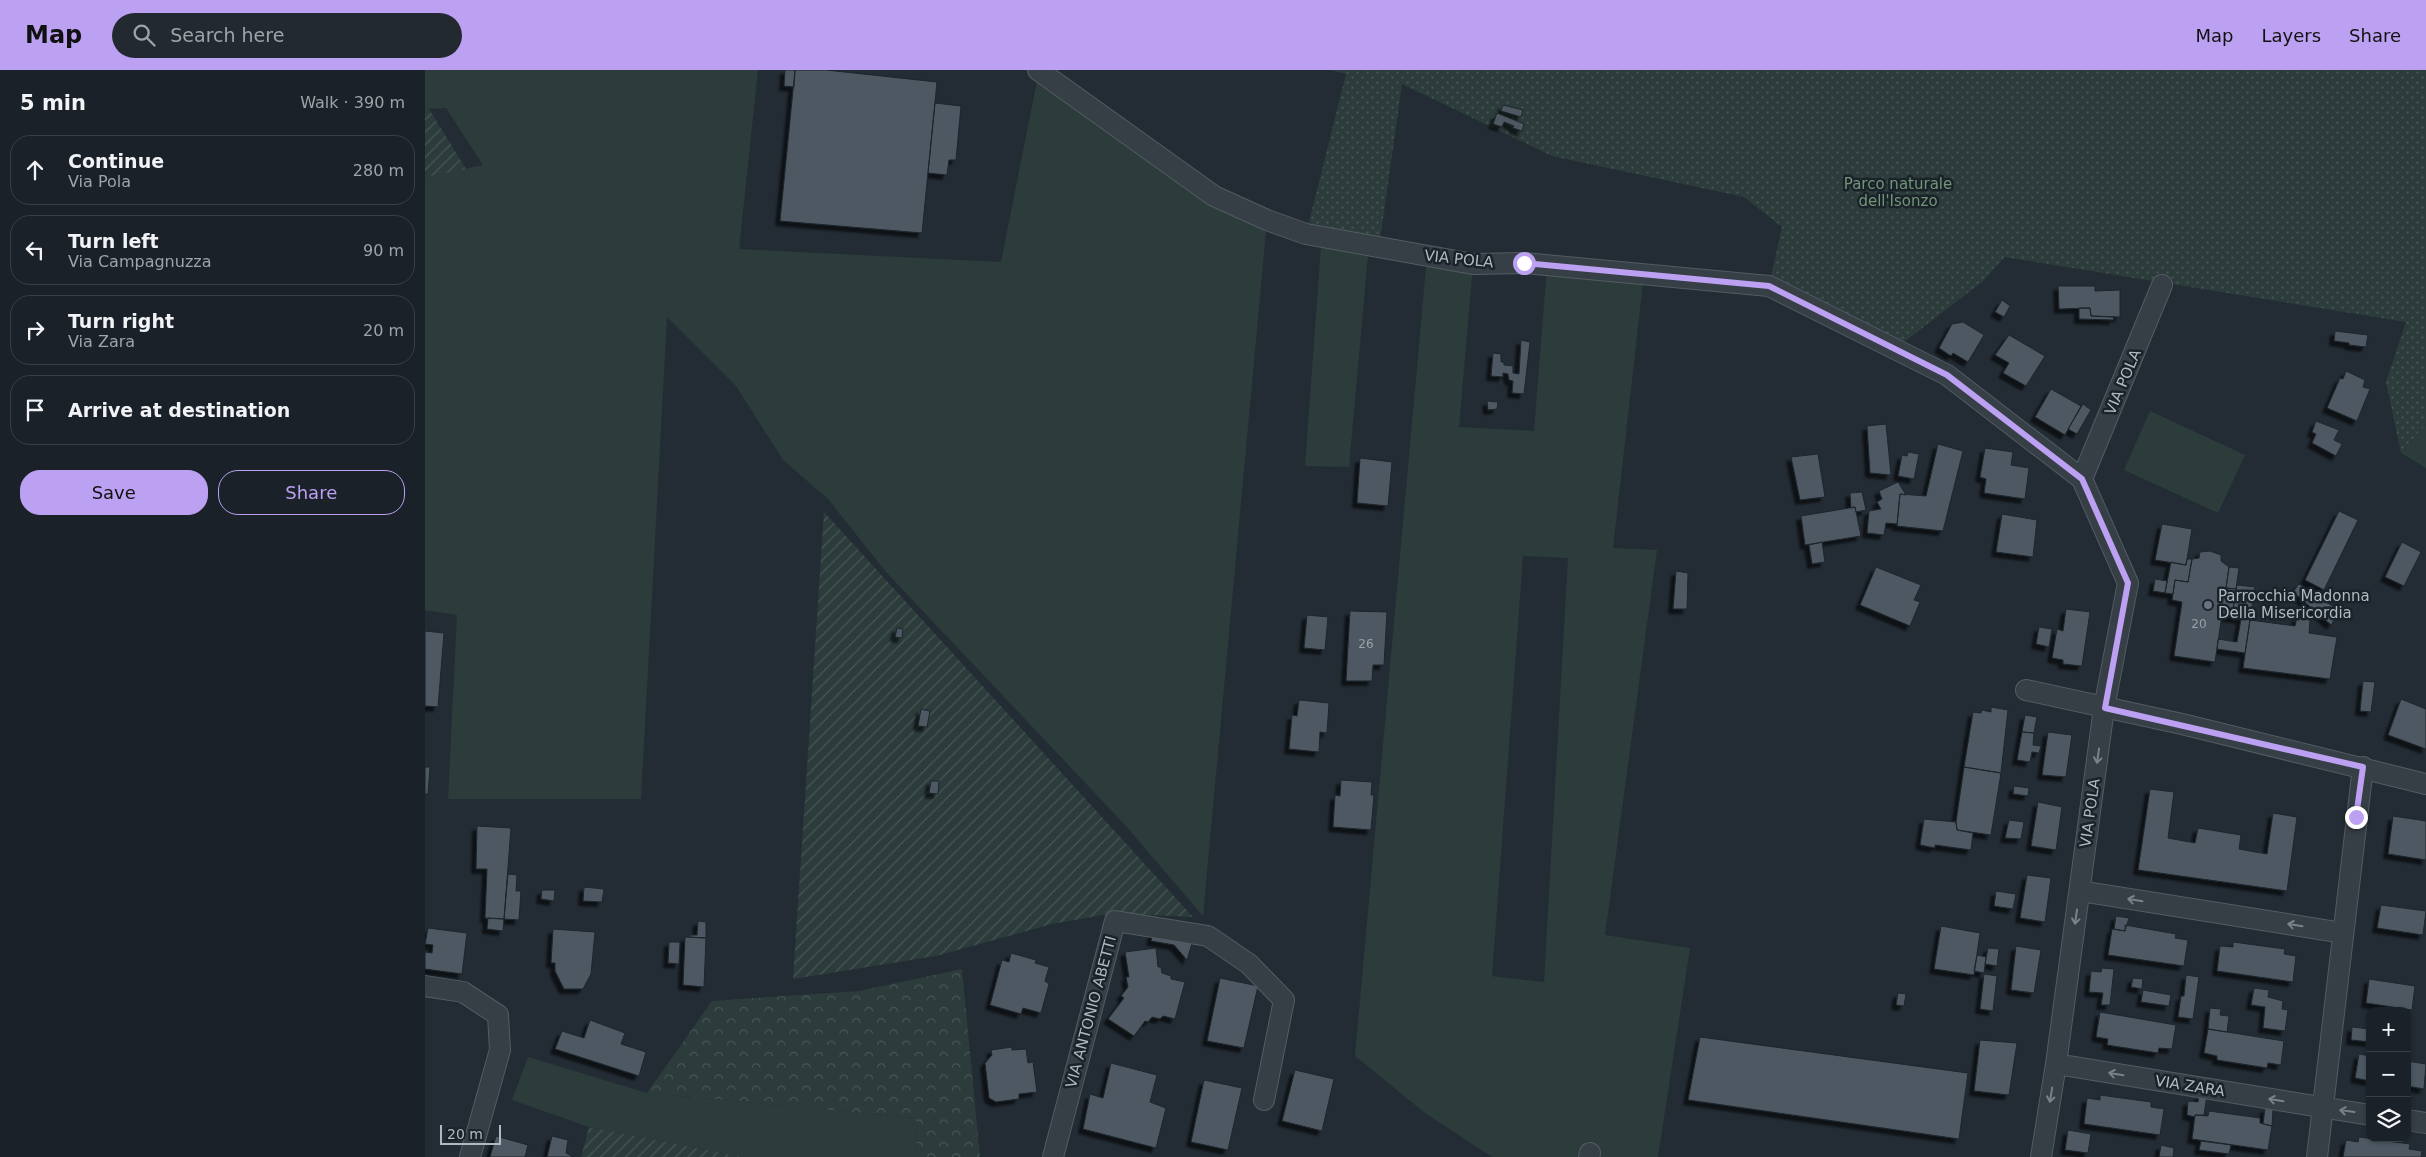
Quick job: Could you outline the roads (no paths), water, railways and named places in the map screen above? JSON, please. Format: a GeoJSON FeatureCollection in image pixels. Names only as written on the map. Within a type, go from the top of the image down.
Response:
{"type":"FeatureCollection","features":[{"type":"Feature","properties":{"kind":"street","name":"VIA POLA"},"geometry":{"type":"LineString","coordinates":[[1038,70],[1214,196],[1267,220],[1306,234],[1473,264],[1524,263],[1769,286],[1947,375],[2082,479],[2128,583],[2105,708],[2056,1064],[2041,1157]]}},
{"type":"Feature","properties":{"kind":"street","name":"VIA POLA"},"geometry":{"type":"LineString","coordinates":[[2082,479],[2162,285]]}},
{"type":"Feature","properties":{"kind":"street"},"geometry":{"type":"LineString","coordinates":[[2026,690],[2363,767],[2426,784]]}},
{"type":"Feature","properties":{"kind":"street"},"geometry":{"type":"LineString","coordinates":[[2317,1157],[2325,1108],[2363,767]]}},
{"type":"Feature","properties":{"kind":"street"},"geometry":{"type":"LineString","coordinates":[[2080,891],[2343,933]]}},
{"type":"Feature","properties":{"kind":"street","name":"VIA ANTONIO ABETTI"},"geometry":{"type":"LineString","coordinates":[[1053,1157],[1115,921],[1208,936],[1249,964],[1283,1000],[1264,1100]]}},
{"type":"Feature","properties":{"kind":"street"},"geometry":{"type":"LineString","coordinates":[[425,986],[463,992],[498,1015],[500,1050],[470,1157]]}},
{"type":"Feature","properties":{"kind":"street","name":"VIA ZARA"},"geometry":{"type":"LineString","coordinates":[[2056,1064],[2366,1114]]}},
{"type":"Feature","properties":{"kind":"street"},"geometry":{"type":"LineString","coordinates":[[2411,1121],[2426,1123]]}},
{"type":"Feature","properties":{"kind":"place","name":"Parrocchia Madonna Della Misericordia"},"geometry":{"type":"Point","coordinates":[2208,605]}},
{"type":"Feature","properties":{"kind":"park label","name":"Parco naturale dell'Isonzo"},"geometry":{"type":"Point","coordinates":[1898,192]}}]}
